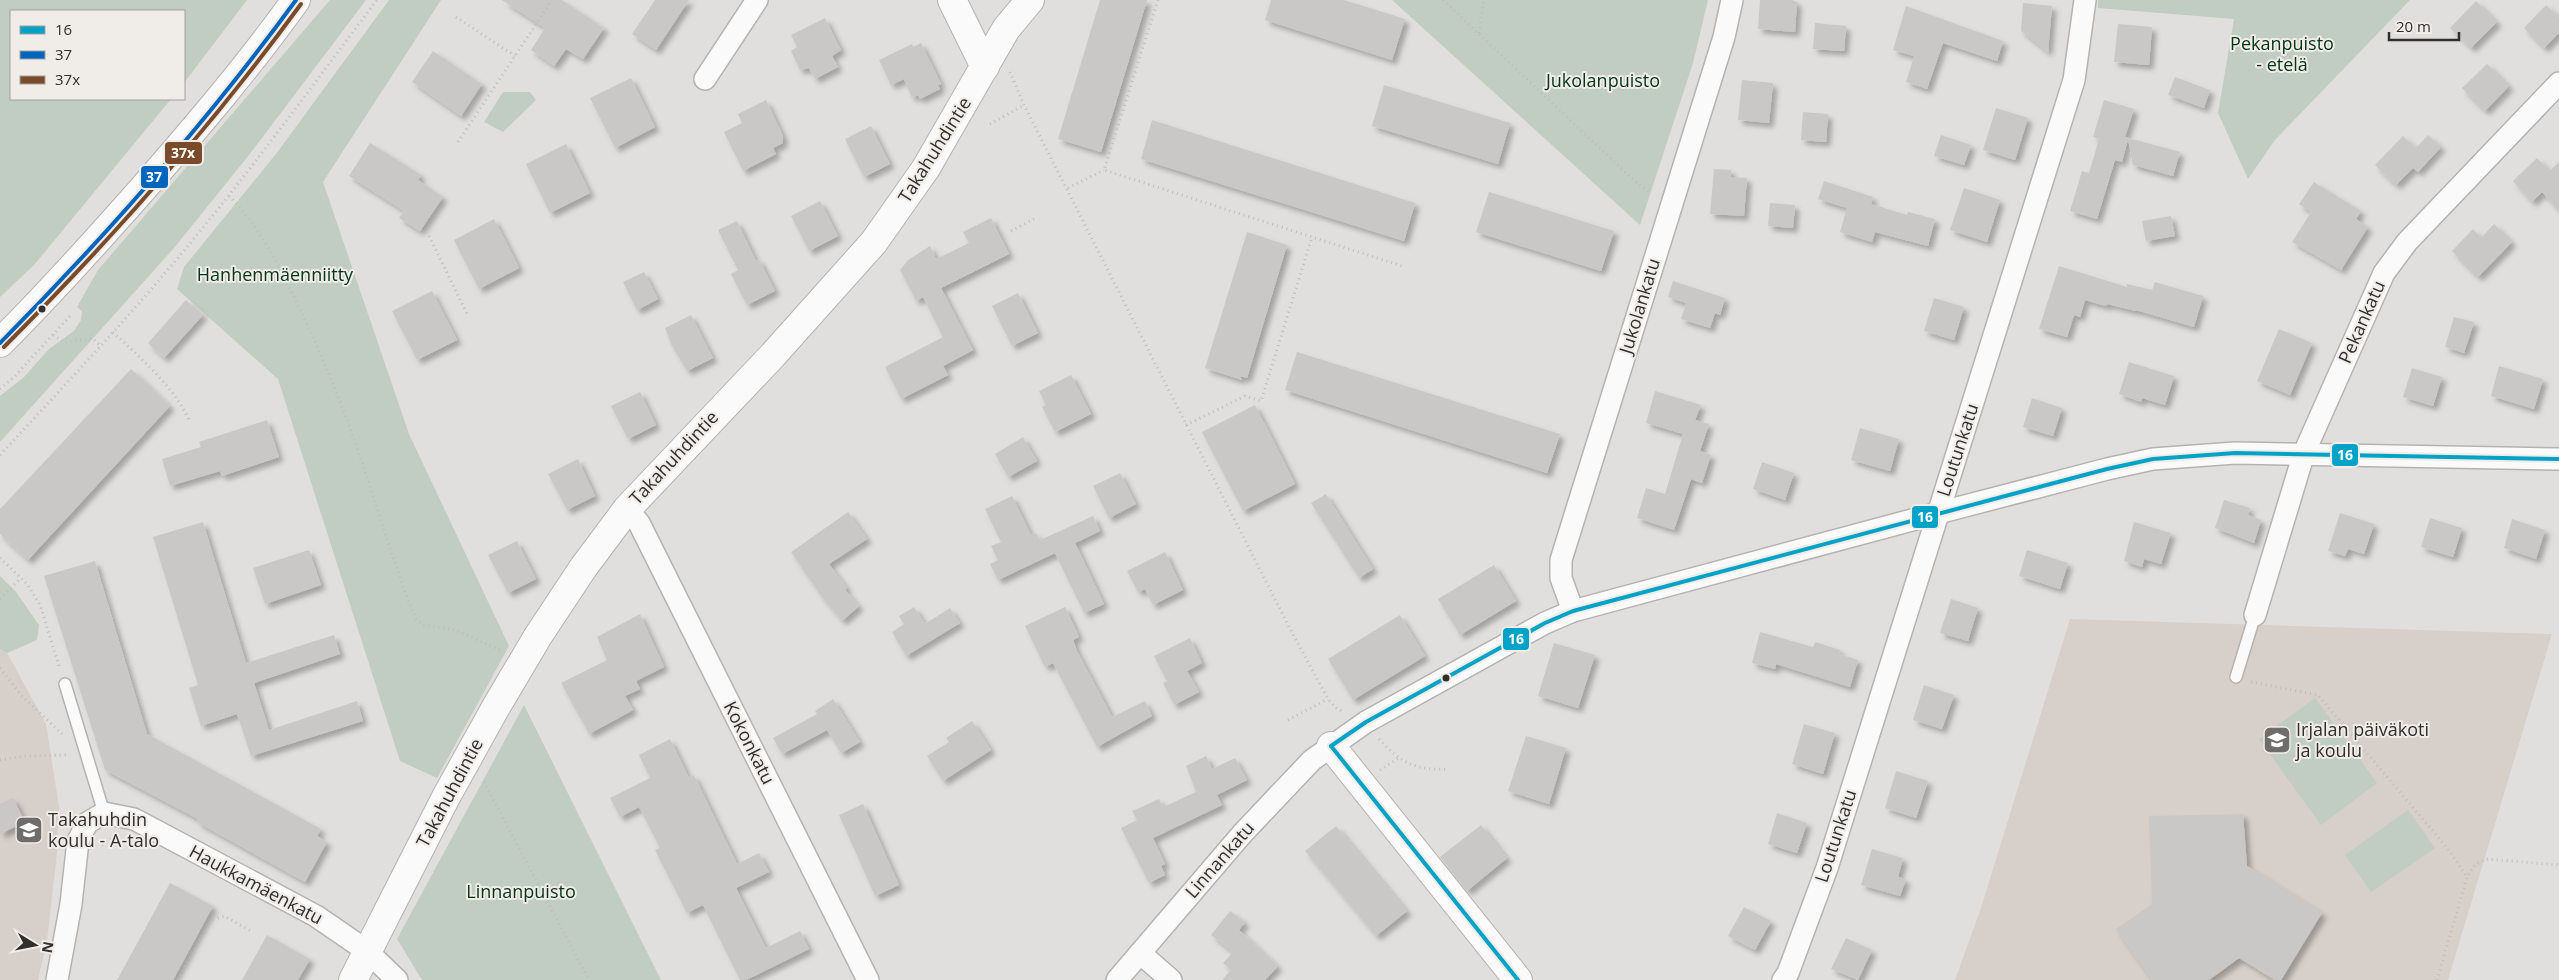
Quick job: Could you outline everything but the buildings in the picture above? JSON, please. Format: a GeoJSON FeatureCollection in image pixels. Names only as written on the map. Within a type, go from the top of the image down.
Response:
{"type":"FeatureCollection","features":[{"type":"Feature","properties":{"kind":"street"},"geometry":{"type":"LineString","coordinates":[[0,343],[70,271],[179,148],[233,84],[296,0]]}},
{"type":"Feature","properties":{"kind":"street"},"geometry":{"type":"LineString","coordinates":[[705,79],[757,0]]}},
{"type":"Feature","properties":{"kind":"street"},"geometry":{"type":"LineString","coordinates":[[952,0],[997,68]]}},
{"type":"Feature","properties":{"kind":"street","name":"Takahuhdintie"},"geometry":{"type":"LineString","coordinates":[[353,980],[470,754],[522,664],[584,568],[627,509],[856,265],[997,68],[1006,29],[1030,0]]}},
{"type":"Feature","properties":{"kind":"street","name":"Jukolankatu"},"geometry":{"type":"LineString","coordinates":[[1573,610],[1560,578],[1561,560],[1724,37],[1732,0]]}},
{"type":"Feature","properties":{"kind":"street","name":"Loutunkatu"},"geometry":{"type":"LineString","coordinates":[[1783,980],[1827,868],[2076,73],[2085,0]]}},
{"type":"Feature","properties":{"kind":"street","name":"Pekankatu"},"geometry":{"type":"LineString","coordinates":[[2256,615],[2304,453],[2384,273],[2407,242],[2559,83]]}},
{"type":"Feature","properties":{"kind":"street","name":"Linnankatu"},"geometry":{"type":"LineString","coordinates":[[1116,980],[1248,827],[1312,760],[1366,722],[1545,623],[1573,610],[2107,469],[2153,459],[2194,454],[2304,453],[2559,459]]}},
{"type":"Feature","properties":{"kind":"street","name":"Kokonkatu"},"geometry":{"type":"LineString","coordinates":[[627,509],[643,532],[868,980]]}},
{"type":"Feature","properties":{"kind":"street"},"geometry":{"type":"LineString","coordinates":[[1331,746],[1518,980]]}},
{"type":"Feature","properties":{"kind":"street"},"geometry":{"type":"LineString","coordinates":[[57,980],[71,904],[78,840],[87,822],[104,813]]}},
{"type":"Feature","properties":{"kind":"street","name":"Haukkamäenkatu"},"geometry":{"type":"LineString","coordinates":[[104,813],[124,815],[146,824],[316,916],[368,951],[397,980]]}},
{"type":"Feature","properties":{"kind":"street"},"geometry":{"type":"LineString","coordinates":[[1140,953],[1171,980]]}},
{"type":"Feature","properties":{"kind":"lane"},"geometry":{"type":"LineString","coordinates":[[2236,677],[2256,615]]}},
{"type":"Feature","properties":{"kind":"lane"},"geometry":{"type":"LineString","coordinates":[[65,684],[104,813]]}},
{"type":"Feature","properties":{"kind":"path"},"geometry":{"type":"LineString","coordinates":[[0,456],[101,346],[229,196],[286,124],[378,0]]}},
{"type":"Feature","properties":{"kind":"path"},"geometry":{"type":"LineString","coordinates":[[458,142],[552,0]]}},
{"type":"Feature","properties":{"kind":"path"},"geometry":{"type":"LineString","coordinates":[[1104,170],[1158,0]]}},
{"type":"Feature","properties":{"kind":"path"},"geometry":{"type":"LineString","coordinates":[[1443,0],[1639,185],[1657,196]]}},
{"type":"Feature","properties":{"kind":"path"},"geometry":{"type":"LineString","coordinates":[[1479,33],[1484,0]]}},
{"type":"Feature","properties":{"kind":"path"},"geometry":{"type":"LineString","coordinates":[[456,17],[515,56]]}},
{"type":"Feature","properties":{"kind":"path"},"geometry":{"type":"LineString","coordinates":[[997,68],[1024,104],[1186,425],[1328,699],[1340,711],[1348,713],[1356,710],[1403,762],[1421,768],[1450,769]]}},
{"type":"Feature","properties":{"kind":"path"},"geometry":{"type":"LineString","coordinates":[[990,124],[1024,104]]}},
{"type":"Feature","properties":{"kind":"path"},"geometry":{"type":"LineString","coordinates":[[1068,188],[1104,170],[1405,267]]}},
{"type":"Feature","properties":{"kind":"path"},"geometry":{"type":"LineString","coordinates":[[229,196],[242,210],[278,264],[305,318],[362,461],[390,554],[416,619],[422,625],[455,630],[475,638],[522,664]]}},
{"type":"Feature","properties":{"kind":"path"},"geometry":{"type":"LineString","coordinates":[[1010,230],[1036,218]]}},
{"type":"Feature","properties":{"kind":"path"},"geometry":{"type":"LineString","coordinates":[[429,236],[468,316]]}},
{"type":"Feature","properties":{"kind":"path"},"geometry":{"type":"LineString","coordinates":[[1186,425],[1245,396],[1261,401],[1312,237]]}},
{"type":"Feature","properties":{"kind":"path"},"geometry":{"type":"LineString","coordinates":[[0,389],[16,376],[71,315]]}},
{"type":"Feature","properties":{"kind":"path"},"geometry":{"type":"LineString","coordinates":[[112,332],[162,379],[181,402],[190,422]]}},
{"type":"Feature","properties":{"kind":"path"},"geometry":{"type":"LineString","coordinates":[[53,335],[65,343],[92,338],[101,346]]}},
{"type":"Feature","properties":{"kind":"path"},"geometry":{"type":"LineString","coordinates":[[0,558],[21,578],[40,605],[65,684]]}},
{"type":"Feature","properties":{"kind":"path"},"geometry":{"type":"LineString","coordinates":[[0,600],[21,578]]}},
{"type":"Feature","properties":{"kind":"path"},"geometry":{"type":"LineString","coordinates":[[0,668],[21,695],[87,755]]}},
{"type":"Feature","properties":{"kind":"path"},"geometry":{"type":"LineString","coordinates":[[2236,677],[2263,686],[2318,694],[2448,849],[2467,877]]}},
{"type":"Feature","properties":{"kind":"path"},"geometry":{"type":"LineString","coordinates":[[1288,720],[1328,699]]}},
{"type":"Feature","properties":{"kind":"path"},"geometry":{"type":"LineString","coordinates":[[470,754],[589,980]]}},
{"type":"Feature","properties":{"kind":"path"},"geometry":{"type":"LineString","coordinates":[[0,760],[26,756],[87,755]]}},
{"type":"Feature","properties":{"kind":"path"},"geometry":{"type":"LineString","coordinates":[[1376,773],[1399,758]]}},
{"type":"Feature","properties":{"kind":"path"},"geometry":{"type":"LineString","coordinates":[[97,851],[102,844],[116,836]]}},
{"type":"Feature","properties":{"kind":"path"},"geometry":{"type":"LineString","coordinates":[[2437,980],[2467,877],[2474,865],[2486,859],[2559,865]]}},
{"type":"Feature","properties":{"kind":"path"},"geometry":{"type":"LineString","coordinates":[[178,980],[212,920],[224,916],[253,932]]}},
{"type":"Feature","properties":{"kind":"shaded area","name":"Irjalan päiväkoti ja koulu"},"geometry":{"type":"Polygon","coordinates":[[[2070,619],[2552,634],[2448,980],[1955,980],[1981,908],[2070,619]]]}},
{"type":"Feature","properties":{"kind":"shaded area","name":"Takahuhdin koulu - A-talo"},"geometry":{"type":"Polygon","coordinates":[[[0,649],[7,653],[46,724],[59,807],[57,853],[47,940],[38,980],[0,980],[0,649]]]}},
{"type":"Feature","properties":{"kind":"green space"},"geometry":{"type":"Polygon","coordinates":[[[0,0],[247,0],[185,82],[185,10],[10,10],[10,100],[170,100],[34,265],[0,297],[0,0]]]}},
{"type":"Feature","properties":{"kind":"green space"},"geometry":{"type":"Polygon","coordinates":[[[330,0],[366,0],[249,155],[174,248],[0,442],[0,396],[24,377],[49,349],[74,331],[81,320],[82,311],[77,307],[98,270],[330,0]]]}},
{"type":"Feature","properties":{"kind":"green space","name":"Hanhenmäenniitty"},"geometry":{"type":"Polygon","coordinates":[[[389,0],[441,0],[323,182],[409,434],[509,646],[437,778],[400,761],[278,379],[177,289],[184,267],[276,154],[389,0]]]}},
{"type":"Feature","properties":{"kind":"green space","name":"Jukolanpuisto"},"geometry":{"type":"Polygon","coordinates":[[[1392,0],[1708,0],[1693,63],[1640,225],[1392,0]]]}},
{"type":"Feature","properties":{"kind":"green space","name":"Pekanpuisto - etelä"},"geometry":{"type":"Polygon","coordinates":[[[2098,0],[2410,0],[2275,140],[2248,179],[2218,113],[2234,19],[2098,8],[2098,0]]]}},
{"type":"Feature","properties":{"kind":"green space"},"geometry":{"type":"Polygon","coordinates":[[[503,92],[530,92],[536,100],[503,132],[484,122],[503,92]]]}},
{"type":"Feature","properties":{"kind":"green space"},"geometry":{"type":"Polygon","coordinates":[[[0,576],[16,592],[39,625],[37,640],[7,653],[0,649],[0,576]]]}},
{"type":"Feature","properties":{"kind":"green space"},"geometry":{"type":"Polygon","coordinates":[[[2315,698],[2377,783],[2321,825],[2259,739],[2315,698]]]}},
{"type":"Feature","properties":{"kind":"green space","name":"Linnanpuisto"},"geometry":{"type":"Polygon","coordinates":[[[524,705],[661,980],[422,980],[397,939],[524,705]]]}},
{"type":"Feature","properties":{"kind":"green space"},"geometry":{"type":"Polygon","coordinates":[[[2408,810],[2435,848],[2371,892],[2345,855],[2408,810]]]}},
{"type":"Feature","properties":{"kind":"transit line","name":"37"},"geometry":{"type":"LineString","coordinates":[[0,343],[117,220],[227,90],[296,0]]}},
{"type":"Feature","properties":{"kind":"transit line","name":"37x"},"geometry":{"type":"LineString","coordinates":[[4,347],[122,224],[232,94],[301,4]]}},
{"type":"Feature","properties":{"kind":"transit line","name":"16"},"geometry":{"type":"LineString","coordinates":[[1331,746],[1366,722],[1545,623],[1573,611],[2107,469],[2153,459],[2235,453],[2559,459]]}},
{"type":"Feature","properties":{"kind":"transit line","name":"16"},"geometry":{"type":"LineString","coordinates":[[1331,746],[1518,980]]}},
{"type":"Feature","properties":{"kind":"place","name":"Irjalan päiväkoti ja koulu"},"geometry":{"type":"Point","coordinates":[2277,740]}},
{"type":"Feature","properties":{"kind":"place","name":"Takahuhdin koulu - A-talo"},"geometry":{"type":"Point","coordinates":[29,830]}}]}
